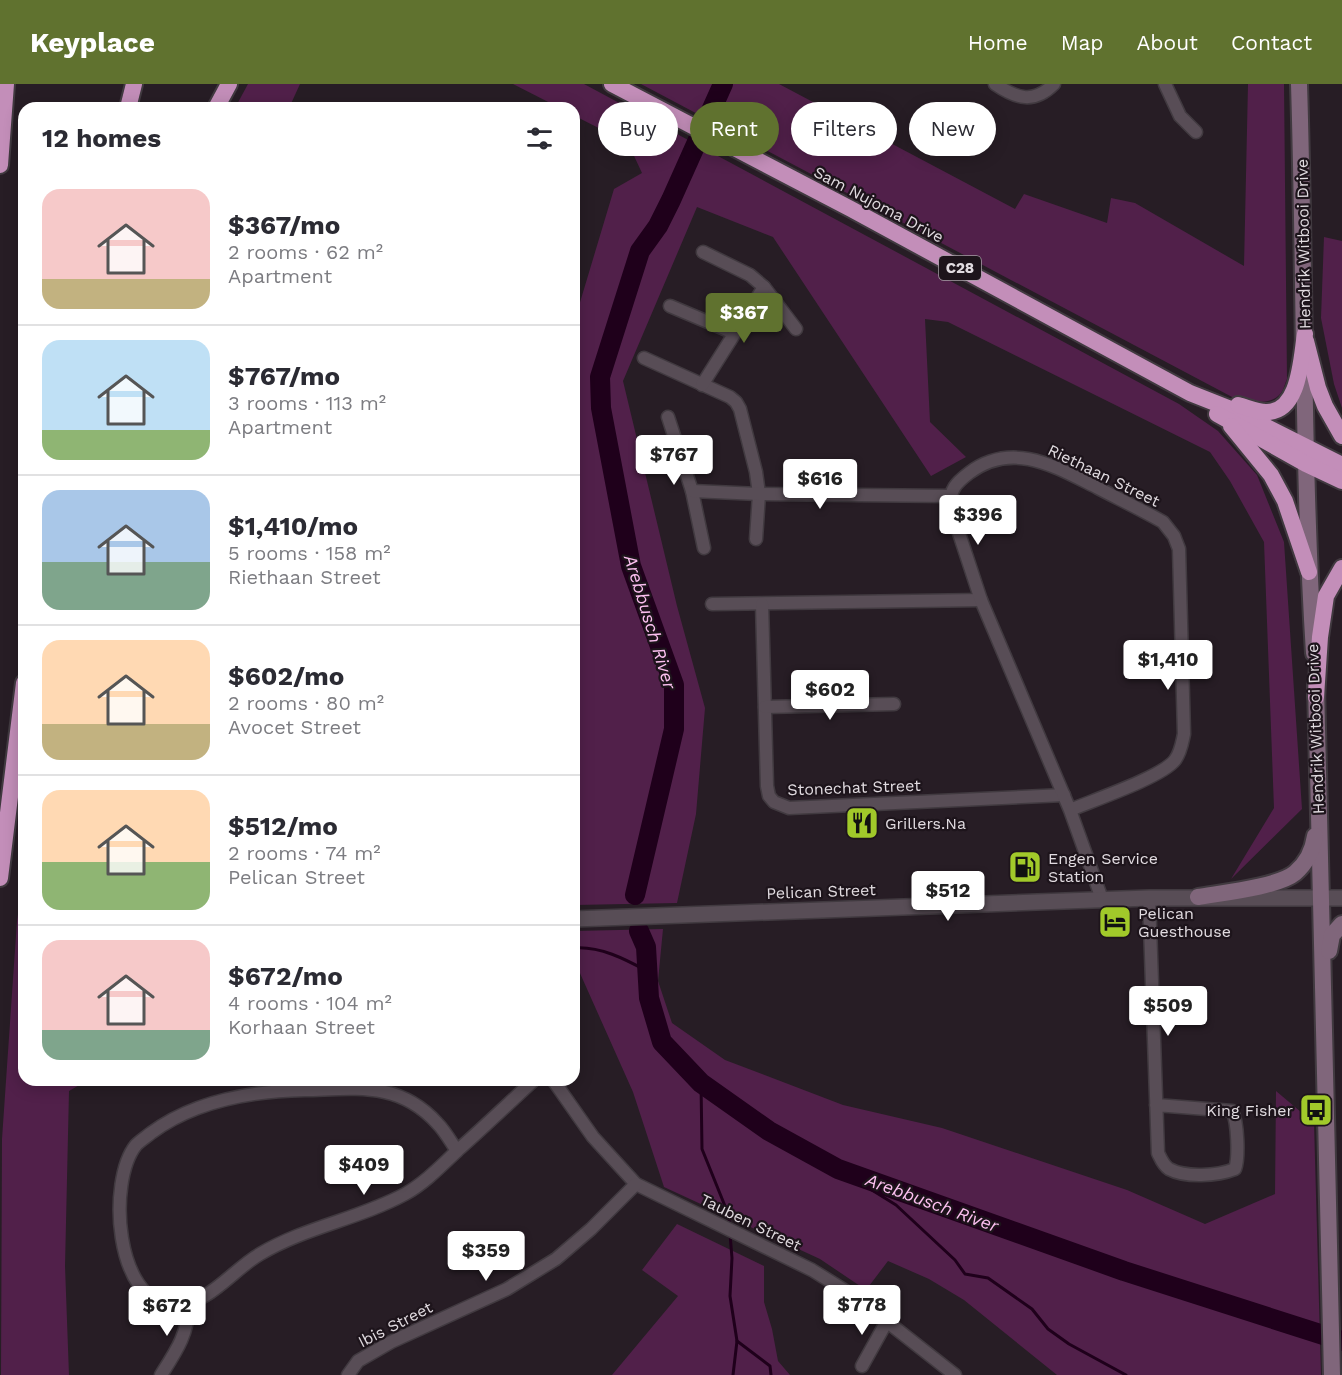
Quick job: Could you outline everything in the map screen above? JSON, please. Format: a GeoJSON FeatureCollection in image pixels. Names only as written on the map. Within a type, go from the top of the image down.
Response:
{"type":"FeatureCollection","features":[{"type":"Feature","properties":{"kind":"highway"},"geometry":{"type":"LineString","coordinates":[[0,165],[6,84]]}},
{"type":"Feature","properties":{"kind":"highway"},"geometry":{"type":"LineString","coordinates":[[130,102],[135,84]]}},
{"type":"Feature","properties":{"kind":"highway"},"geometry":{"type":"LineString","coordinates":[[219,102],[229,84]]}},
{"type":"Feature","properties":{"kind":"highway","name":"Sam Nujoma Drive"},"geometry":{"type":"LineString","coordinates":[[612,84],[1190,393],[1233,410],[1342,480]]}},
{"type":"Feature","properties":{"kind":"highway"},"geometry":{"type":"LineString","coordinates":[[1190,393],[1265,412],[1280,408],[1289,400],[1295,389],[1305,334]]}},
{"type":"Feature","properties":{"kind":"highway"},"geometry":{"type":"LineString","coordinates":[[1305,334],[1318,388],[1342,436]]}},
{"type":"Feature","properties":{"kind":"highway","name":"Sam Nujoma Drive"},"geometry":{"type":"LineString","coordinates":[[1190,393],[1226,420],[1306,455],[1342,465]]}},
{"type":"Feature","properties":{"kind":"highway"},"geometry":{"type":"LineString","coordinates":[[1226,420],[1271,475],[1285,501],[1309,572]]}},
{"type":"Feature","properties":{"kind":"highway"},"geometry":{"type":"LineString","coordinates":[[1316,697],[1320,637],[1326,596],[1342,568]]}},
{"type":"Feature","properties":{"kind":"highway"},"geometry":{"type":"LineString","coordinates":[[0,880],[18,732]]}},
{"type":"Feature","properties":{"kind":"highway"},"geometry":{"type":"LineString","coordinates":[[0,880],[18,788]]}},
{"type":"Feature","properties":{"kind":"main road","name":"Hendrik Witbooi Drive"},"geometry":{"type":"LineString","coordinates":[[1299,84],[1306,455],[1325,1007],[1332,1373]]}},
{"type":"Feature","properties":{"kind":"main road"},"geometry":{"type":"LineString","coordinates":[[1198,897],[1274,883],[1293,875],[1310,854],[1318,817]]}},
{"type":"Feature","properties":{"kind":"main road"},"geometry":{"type":"LineString","coordinates":[[1325,1007],[1332,935],[1342,924]]}},
{"type":"Feature","properties":{"kind":"street"},"geometry":{"type":"LineString","coordinates":[[995,84],[1018,97],[1032,98],[1044,93],[1054,84]]}},
{"type":"Feature","properties":{"kind":"street"},"geometry":{"type":"LineString","coordinates":[[1165,84],[1180,116],[1196,132]]}},
{"type":"Feature","properties":{"kind":"street"},"geometry":{"type":"LineString","coordinates":[[703,252],[750,275],[764,287],[796,329]]}},
{"type":"Feature","properties":{"kind":"street"},"geometry":{"type":"LineString","coordinates":[[702,385],[764,287]]}},
{"type":"Feature","properties":{"kind":"street"},"geometry":{"type":"LineString","coordinates":[[670,306],[734,333]]}},
{"type":"Feature","properties":{"kind":"street"},"geometry":{"type":"LineString","coordinates":[[644,358],[730,397],[736,402],[751,447],[759,494],[756,539]]}},
{"type":"Feature","properties":{"kind":"street"},"geometry":{"type":"LineString","coordinates":[[668,417],[692,491],[704,548]]}},
{"type":"Feature","properties":{"kind":"street","name":"Riethaan Street"},"geometry":{"type":"LineString","coordinates":[[950,496],[954,485],[981,464],[1017,457],[1040,460],[1163,522],[1174,536],[1179,549],[1184,734],[1181,750],[1175,761],[1162,771],[1070,810]]}},
{"type":"Feature","properties":{"kind":"street"},"geometry":{"type":"LineString","coordinates":[[692,491],[950,496],[954,523],[981,600],[1064,795],[1102,899]]}},
{"type":"Feature","properties":{"kind":"street"},"geometry":{"type":"LineString","coordinates":[[712,604],[981,600]]}},
{"type":"Feature","properties":{"kind":"street","name":"Stonechat Street"},"geometry":{"type":"LineString","coordinates":[[762,604],[767,786],[770,796],[781,806],[835,807],[1064,795]]}},
{"type":"Feature","properties":{"kind":"street"},"geometry":{"type":"LineString","coordinates":[[765,707],[894,704]]}},
{"type":"Feature","properties":{"kind":"street"},"geometry":{"type":"LineString","coordinates":[[1149,898],[1156,1106],[1158,1154],[1169,1168],[1194,1174],[1225,1173],[1235,1169],[1237,1163],[1235,1118],[1232,1111],[1156,1106]]}},
{"type":"Feature","properties":{"kind":"street","name":"Pelican Street"},"geometry":{"type":"LineString","coordinates":[[580,919],[1102,899],[1342,898]]}},
{"type":"Feature","properties":{"kind":"street"},"geometry":{"type":"LineString","coordinates":[[458,1151],[438,1124],[417,1105],[386,1091],[288,1090],[248,1094],[210,1104],[168,1121],[137,1144],[128,1157],[120,1186],[121,1231],[125,1256],[135,1280],[149,1296],[170,1305],[189,1304],[205,1296],[257,1255],[278,1244],[406,1193],[438,1169],[458,1151],[528,1086]]}},
{"type":"Feature","properties":{"kind":"street","name":"Tauben Street"},"geometry":{"type":"LineString","coordinates":[[557,1086],[593,1137],[636,1184],[812,1270],[857,1298],[955,1375]]}},
{"type":"Feature","properties":{"kind":"street","name":"Ibis Street"},"geometry":{"type":"LineString","coordinates":[[348,1375],[358,1361],[391,1342],[507,1289],[536,1273],[577,1242],[636,1184]]}},
{"type":"Feature","properties":{"kind":"street"},"geometry":{"type":"LineString","coordinates":[[161,1375],[180,1346],[186,1330],[189,1304]]}},
{"type":"Feature","properties":{"kind":"street"},"geometry":{"type":"LineString","coordinates":[[862,1366],[887,1321]]}},
{"type":"Feature","properties":{"kind":"shaded area"},"geometry":{"type":"Polygon","coordinates":[[[248,84],[300,84],[292,102],[238,102],[248,84]]]}},
{"type":"Feature","properties":{"kind":"shaded area"},"geometry":{"type":"Polygon","coordinates":[[[513,84],[584,84],[617,102],[598,102],[598,128],[580,119],[580,102],[548,102],[513,84]]]}},
{"type":"Feature","properties":{"kind":"shaded area"},"geometry":{"type":"Polygon","coordinates":[[[641,84],[779,84],[813,102],[791,102],[791,156],[897,156],[897,146],[909,153],[909,156],[915,156],[1015,209],[1024,194],[1107,223],[1111,198],[1135,203],[1244,266],[1248,84],[1284,84],[1287,379],[1283,390],[1276,397],[1265,402],[1234,398],[777,156],[779,156],[779,102],[690,102],[690,110],[641,84]]]}},
{"type":"Feature","properties":{"kind":"shaded area"},"geometry":{"type":"Polygon","coordinates":[[[678,135],[690,141],[690,156],[718,156],[1179,404],[1218,431],[1257,475],[1284,542],[1302,809],[1231,879],[1274,808],[1264,542],[1230,481],[1210,452],[948,322],[925,319],[930,422],[966,457],[931,476],[773,237],[697,207],[623,381],[677,606],[705,708],[696,814],[677,903],[580,905],[580,302],[614,189],[642,173],[634,156],[678,156],[678,135]]]}},
{"type":"Feature","properties":{"kind":"shaded area"},"geometry":{"type":"Polygon","coordinates":[[[1324,237],[1342,241],[1342,408],[1334,384],[1321,318],[1324,237]]]}},
{"type":"Feature","properties":{"kind":"shaded area"},"geometry":{"type":"Polygon","coordinates":[[[18,914],[18,1086],[78,1086],[69,1091],[65,1266],[69,1375],[1,1375],[2,1139],[18,914]]]}},
{"type":"Feature","properties":{"kind":"shaded area"},"geometry":{"type":"Polygon","coordinates":[[[663,929],[658,981],[672,1023],[725,1060],[843,1105],[942,1128],[1127,1190],[1205,1224],[1275,1194],[1276,1091],[1314,1123],[1321,1375],[1057,1375],[964,1300],[929,1279],[888,1261],[866,1290],[820,1259],[664,1187],[633,1092],[580,973],[580,931],[663,929]]]}},
{"type":"Feature","properties":{"kind":"shaded area"},"geometry":{"type":"Polygon","coordinates":[[[677,1224],[764,1266],[764,1302],[778,1361],[790,1375],[612,1375],[678,1296],[642,1270],[677,1224]]]}},
{"type":"Feature","properties":{"kind":"waterway","name":"Arebbusch River"},"geometry":{"type":"LineString","coordinates":[[635,895],[674,729],[674,685],[631,566],[601,408],[600,377],[640,251],[658,226],[671,200],[723,84]]}},
{"type":"Feature","properties":{"kind":"waterway","name":"Arebbusch River"},"geometry":{"type":"LineString","coordinates":[[639,931],[646,947],[649,998],[662,1042],[701,1083],[769,1131],[838,1169],[1124,1271],[1342,1341]]}},
{"type":"Feature","properties":{"kind":"waterway"},"geometry":{"type":"LineString","coordinates":[[580,948],[603,951],[647,971]]}},
{"type":"Feature","properties":{"kind":"waterway"},"geometry":{"type":"LineString","coordinates":[[701,1083],[702,1149],[729,1216],[729,1224]]}},
{"type":"Feature","properties":{"kind":"waterway"},"geometry":{"type":"LineString","coordinates":[[838,1169],[896,1205],[955,1260],[965,1274],[988,1278],[1032,1309],[1048,1329],[1069,1344],[1126,1375]]}},
{"type":"Feature","properties":{"kind":"waterway"},"geometry":{"type":"LineString","coordinates":[[730,1234],[732,1258],[730,1296],[737,1341],[733,1375]]}},
{"type":"Feature","properties":{"kind":"waterway"},"geometry":{"type":"LineString","coordinates":[[737,1341],[770,1366],[771,1375]]}},
{"type":"Feature","properties":{"kind":"place","name":"Grillers.Na"},"geometry":{"type":"Point","coordinates":[862,823]}},
{"type":"Feature","properties":{"kind":"place","name":"Engen Service Station"},"geometry":{"type":"Point","coordinates":[1025,867]}},
{"type":"Feature","properties":{"kind":"place","name":"Pelican Guesthouse"},"geometry":{"type":"Point","coordinates":[1115,922]}},
{"type":"Feature","properties":{"kind":"place","name":"King Fisher"},"geometry":{"type":"Point","coordinates":[1316,1110]}}]}
